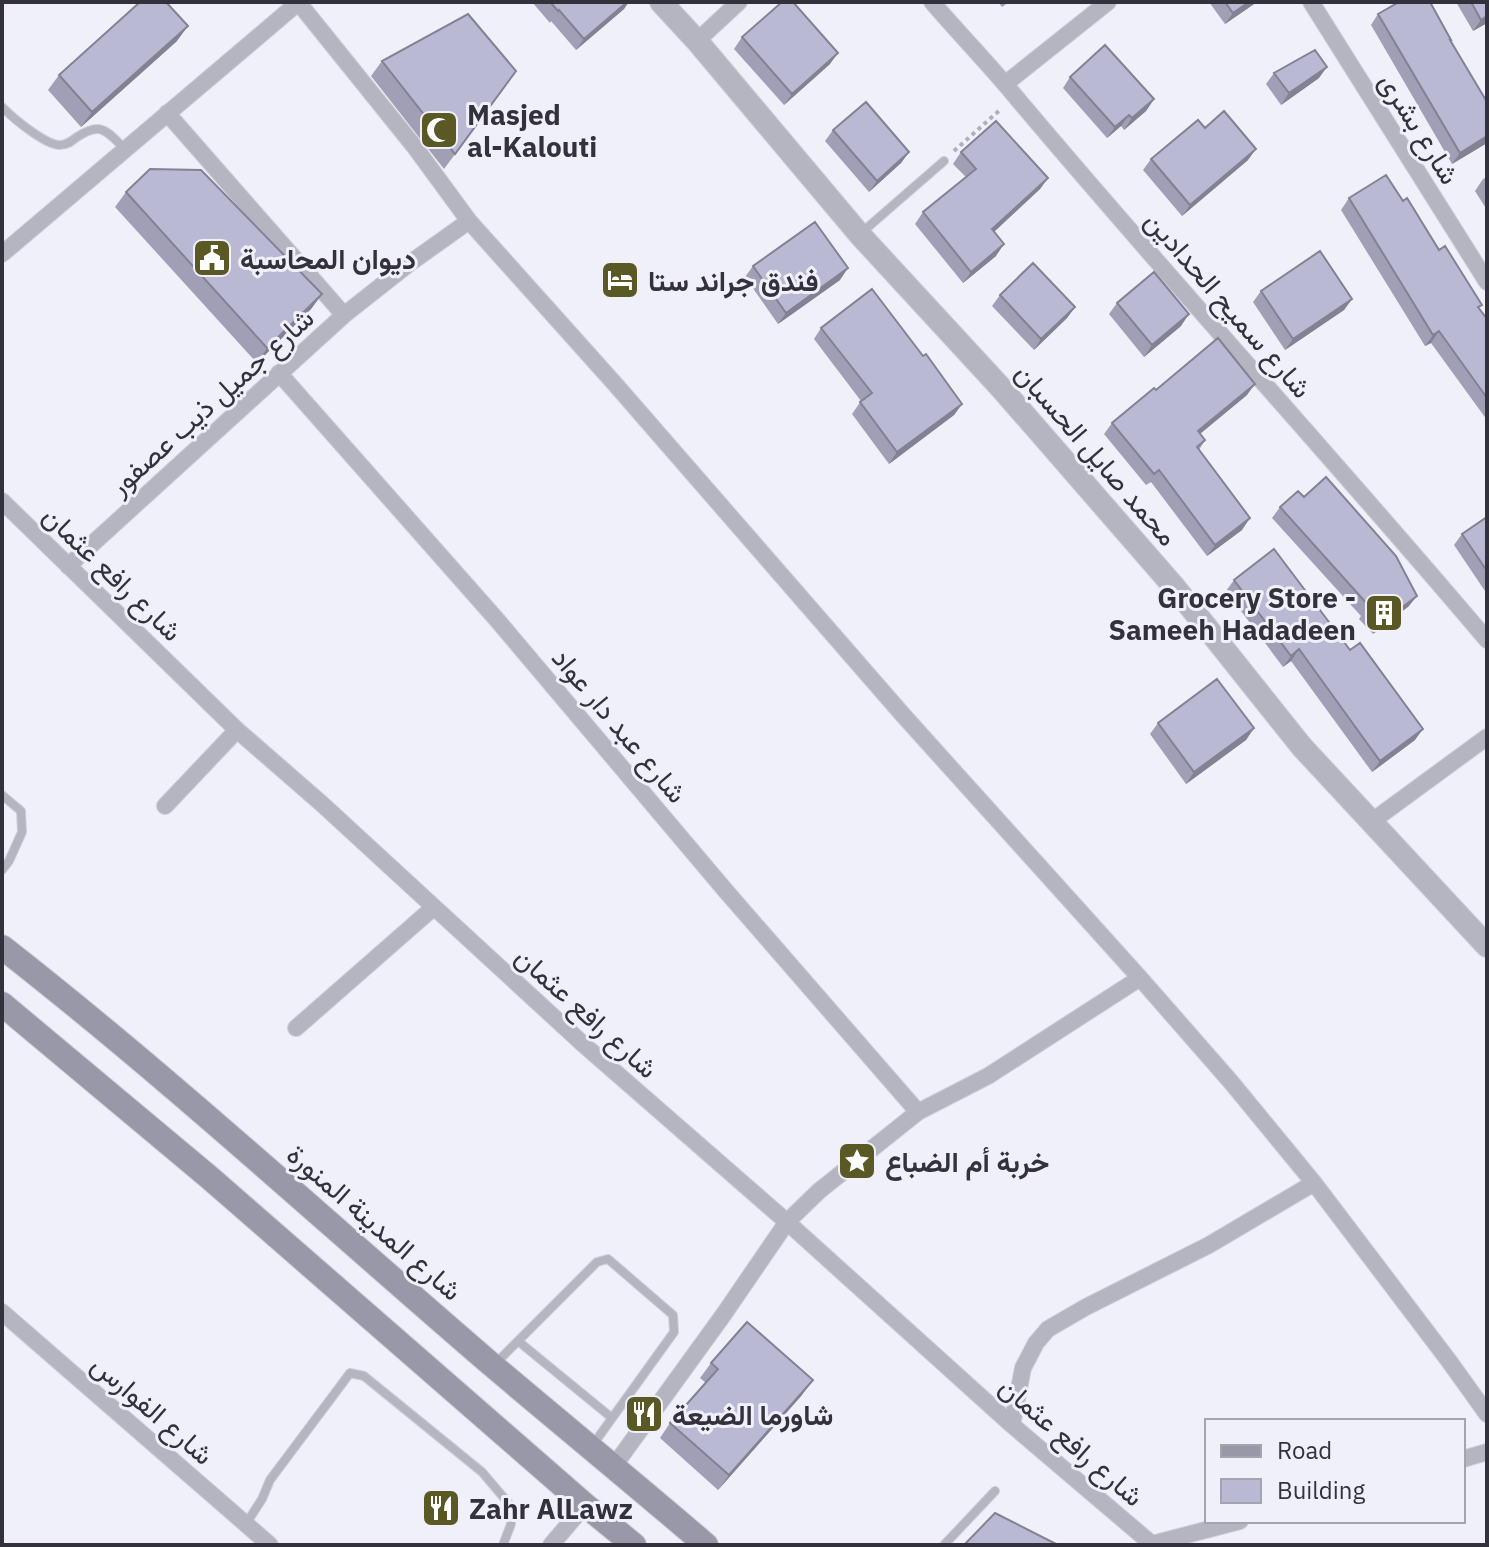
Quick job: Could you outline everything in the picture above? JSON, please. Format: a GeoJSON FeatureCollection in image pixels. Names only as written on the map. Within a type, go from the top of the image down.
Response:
{"type":"FeatureCollection","features":[{"type":"Feature","properties":{"kind":"main road","name":"شارع المدينة المنورة"},"geometry":{"type":"LineString","coordinates":[[2,947],[254,1156],[493,1366],[706,1545]]}},
{"type":"Feature","properties":{"kind":"main road"},"geometry":{"type":"LineString","coordinates":[[2,1004],[210,1178],[634,1545]]}},
{"type":"Feature","properties":{"kind":"street"},"geometry":{"type":"LineString","coordinates":[[2,254],[298,2],[414,146],[469,221],[1231,1082],[1314,1183],[1487,1414]]}},
{"type":"Feature","properties":{"kind":"street","name":"محمد صايل الحسبان"},"geometry":{"type":"LineString","coordinates":[[661,2],[860,235],[1002,389],[1176,589],[1302,747],[1487,946]]}},
{"type":"Feature","properties":{"kind":"street"},"geometry":{"type":"LineString","coordinates":[[697,41],[739,2]]}},
{"type":"Feature","properties":{"kind":"street","name":"شارع سميح الحدادين"},"geometry":{"type":"LineString","coordinates":[[932,2],[1487,640]]}},
{"type":"Feature","properties":{"kind":"street"},"geometry":{"type":"LineString","coordinates":[[1010,90],[1108,2]]}},
{"type":"Feature","properties":{"kind":"street","name":"شارع بشرى"},"geometry":{"type":"LineString","coordinates":[[1311,2],[1487,282]]}},
{"type":"Feature","properties":{"kind":"street"},"geometry":{"type":"LineString","coordinates":[[167,113],[344,315]]}},
{"type":"Feature","properties":{"kind":"street","name":"شارع جميل ذيب عصفور"},"geometry":{"type":"LineString","coordinates":[[68,566],[344,315],[469,221]]}},
{"type":"Feature","properties":{"kind":"street","name":"شارع عبد دار عواد"},"geometry":{"type":"LineString","coordinates":[[279,373],[498,621],[918,1112]]}},
{"type":"Feature","properties":{"kind":"street","name":"شارع رافع عثمان"},"geometry":{"type":"LineString","coordinates":[[2,501],[237,730],[433,908],[1012,1425],[1153,1545]]}},
{"type":"Feature","properties":{"kind":"street"},"geometry":{"type":"LineString","coordinates":[[165,806],[237,730]]}},
{"type":"Feature","properties":{"kind":"street"},"geometry":{"type":"LineString","coordinates":[[1371,822],[1487,737]]}},
{"type":"Feature","properties":{"kind":"street"},"geometry":{"type":"LineString","coordinates":[[296,1028],[433,908]]}},
{"type":"Feature","properties":{"kind":"street"},"geometry":{"type":"LineString","coordinates":[[614,1466],[787,1222],[819,1191],[918,1112],[988,1076],[1140,978]]}},
{"type":"Feature","properties":{"kind":"street"},"geometry":{"type":"LineString","coordinates":[[1012,1425],[1023,1368],[1036,1343],[1048,1329],[1209,1245],[1314,1183]]}},
{"type":"Feature","properties":{"kind":"street","name":"شارع الفوارس"},"geometry":{"type":"LineString","coordinates":[[2,1312],[270,1545]]}},
{"type":"Feature","properties":{"kind":"street"},"geometry":{"type":"LineString","coordinates":[[1465,1458],[1487,1452]]}},
{"type":"Feature","properties":{"kind":"street"},"geometry":{"type":"LineString","coordinates":[[551,1545],[585,1505]]}},
{"type":"Feature","properties":{"kind":"street"},"geometry":{"type":"LineString","coordinates":[[1153,1545],[1233,1523]]}},
{"type":"Feature","properties":{"kind":"lane"},"geometry":{"type":"LineString","coordinates":[[2,107],[56,145],[63,145],[90,129],[98,128],[106,131],[125,149]]}},
{"type":"Feature","properties":{"kind":"lane"},"geometry":{"type":"LineString","coordinates":[[860,235],[944,161]]}},
{"type":"Feature","properties":{"kind":"lane"},"geometry":{"type":"LineString","coordinates":[[2,795],[21,811],[22,832],[2,870]]}},
{"type":"Feature","properties":{"kind":"lane"},"geometry":{"type":"LineString","coordinates":[[493,1366],[597,1262],[608,1259],[673,1315],[674,1332],[591,1446]]}},
{"type":"Feature","properties":{"kind":"lane"},"geometry":{"type":"LineString","coordinates":[[518,1341],[612,1418]]}},
{"type":"Feature","properties":{"kind":"lane"},"geometry":{"type":"LineString","coordinates":[[245,1524],[262,1499],[270,1480],[350,1373],[364,1376],[482,1472],[510,1505],[511,1524],[503,1545]]}},
{"type":"Feature","properties":{"kind":"lane"},"geometry":{"type":"LineString","coordinates":[[944,1545],[995,1491]]}},
{"type":"Feature","properties":{"kind":"path"},"geometry":{"type":"LineString","coordinates":[[944,161],[1010,90]]}},
{"type":"Feature","properties":{"kind":"building"},"geometry":{"type":"Polygon","coordinates":[[[140,2],[166,2],[188,26],[92,112],[59,75],[140,2]]]}},
{"type":"Feature","properties":{"kind":"building"},"geometry":{"type":"Polygon","coordinates":[[[550,2],[627,2],[584,39],[550,2]]]}},
{"type":"Feature","properties":{"kind":"building"},"geometry":{"type":"Polygon","coordinates":[[[782,2],[793,2],[838,53],[792,94],[742,37],[782,2]]]}},
{"type":"Feature","properties":{"kind":"building"},"geometry":{"type":"Polygon","coordinates":[[[1225,2],[1249,2],[1233,13],[1225,2]]]}},
{"type":"Feature","properties":{"kind":"building"},"geometry":{"type":"Polygon","coordinates":[[[1399,2],[1430,2],[1487,102],[1487,136],[1460,153],[1378,14],[1399,2]]]}},
{"type":"Feature","properties":{"kind":"building"},"geometry":{"type":"Polygon","coordinates":[[[1471,2],[1487,2],[1487,16],[1481,20],[1471,2]]]}},
{"type":"Feature","properties":{"kind":"building","name":"Masjed al-Kalouti"},"geometry":{"type":"Polygon","coordinates":[[[468,14],[516,71],[455,154],[382,61],[468,14]]]}},
{"type":"Feature","properties":{"kind":"building"},"geometry":{"type":"Polygon","coordinates":[[[1105,45],[1154,99],[1132,118],[1129,115],[1115,127],[1070,77],[1105,45]]]}},
{"type":"Feature","properties":{"kind":"building"},"geometry":{"type":"Polygon","coordinates":[[[1315,50],[1327,67],[1289,93],[1274,73],[1315,50]]]}},
{"type":"Feature","properties":{"kind":"building"},"geometry":{"type":"Polygon","coordinates":[[[866,102],[909,152],[877,181],[833,130],[866,102]]]}},
{"type":"Feature","properties":{"kind":"building"},"geometry":{"type":"Polygon","coordinates":[[[1224,111],[1256,149],[1190,205],[1151,159],[1198,120],[1205,128],[1224,111]]]}},
{"type":"Feature","properties":{"kind":"building"},"geometry":{"type":"Polygon","coordinates":[[[996,121],[1048,178],[992,229],[1004,244],[971,272],[923,212],[976,169],[961,152],[996,121]]]}},
{"type":"Feature","properties":{"kind":"building","name":"ديوان المحاسبة"},"geometry":{"type":"Polygon","coordinates":[[[150,169],[201,170],[322,294],[267,348],[126,192],[150,169]]]}},
{"type":"Feature","properties":{"kind":"building"},"geometry":{"type":"Polygon","coordinates":[[[1386,175],[1403,201],[1407,198],[1439,250],[1445,246],[1482,305],[1478,307],[1487,319],[1487,398],[1439,331],[1433,335],[1349,198],[1386,175]]]}},
{"type":"Feature","properties":{"kind":"building"},"geometry":{"type":"Polygon","coordinates":[[[815,222],[848,268],[786,313],[753,266],[815,222]]]}},
{"type":"Feature","properties":{"kind":"building"},"geometry":{"type":"Polygon","coordinates":[[[1320,251],[1352,299],[1293,339],[1261,291],[1320,251]]]}},
{"type":"Feature","properties":{"kind":"building"},"geometry":{"type":"Polygon","coordinates":[[[1033,263],[1075,307],[1041,339],[1000,295],[1033,263]]]}},
{"type":"Feature","properties":{"kind":"building"},"geometry":{"type":"Polygon","coordinates":[[[1154,272],[1189,314],[1152,345],[1117,303],[1154,272]]]}},
{"type":"Feature","properties":{"kind":"building"},"geometry":{"type":"Polygon","coordinates":[[[872,289],[923,356],[926,354],[962,404],[897,452],[860,402],[872,393],[821,328],[872,289]]]}},
{"type":"Feature","properties":{"kind":"building"},"geometry":{"type":"Polygon","coordinates":[[[1218,338],[1255,384],[1198,431],[1205,440],[1197,447],[1250,518],[1215,545],[1159,470],[1154,474],[1112,423],[1218,338]]]}},
{"type":"Feature","properties":{"kind":"building"},"geometry":{"type":"Polygon","coordinates":[[[1326,477],[1396,556],[1417,596],[1381,623],[1280,507],[1298,491],[1304,497],[1326,477]]]}},
{"type":"Feature","properties":{"kind":"building"},"geometry":{"type":"Polygon","coordinates":[[[1487,517],[1487,571],[1462,534],[1487,517]]]}},
{"type":"Feature","properties":{"kind":"building"},"geometry":{"type":"Polygon","coordinates":[[[1274,549],[1350,650],[1360,643],[1423,729],[1380,761],[1299,649],[1291,656],[1234,580],[1274,549]]]}},
{"type":"Feature","properties":{"kind":"building"},"geometry":{"type":"Polygon","coordinates":[[[1217,679],[1254,728],[1194,772],[1158,723],[1217,679]]]}},
{"type":"Feature","properties":{"kind":"building"},"geometry":{"type":"Polygon","coordinates":[[[747,1322],[813,1380],[729,1475],[670,1423],[718,1369],[711,1363],[747,1322]]]}},
{"type":"Feature","properties":{"kind":"building"},"geometry":{"type":"Polygon","coordinates":[[[995,1513],[1058,1545],[964,1545],[995,1513]]]}},
{"type":"Feature","properties":{"kind":"place","name":"Masjed al-Kalouti"},"geometry":{"type":"Point","coordinates":[439,130]}},
{"type":"Feature","properties":{"kind":"place","name":"ديوان المحاسبة"},"geometry":{"type":"Point","coordinates":[212,258]}},
{"type":"Feature","properties":{"kind":"place","name":"فندق جراند ستا"},"geometry":{"type":"Point","coordinates":[620,280]}},
{"type":"Feature","properties":{"kind":"place","name":"Grocery Store - Sameeh Hadadeen"},"geometry":{"type":"Point","coordinates":[1384,613]}},
{"type":"Feature","properties":{"kind":"place","name":"خربة أم الضباع"},"geometry":{"type":"Point","coordinates":[857,1161]}},
{"type":"Feature","properties":{"kind":"place","name":"شاورما الضيعة"},"geometry":{"type":"Point","coordinates":[644,1414]}},
{"type":"Feature","properties":{"kind":"place","name":"Zahr AlLawz"},"geometry":{"type":"Point","coordinates":[441,1508]}}]}
